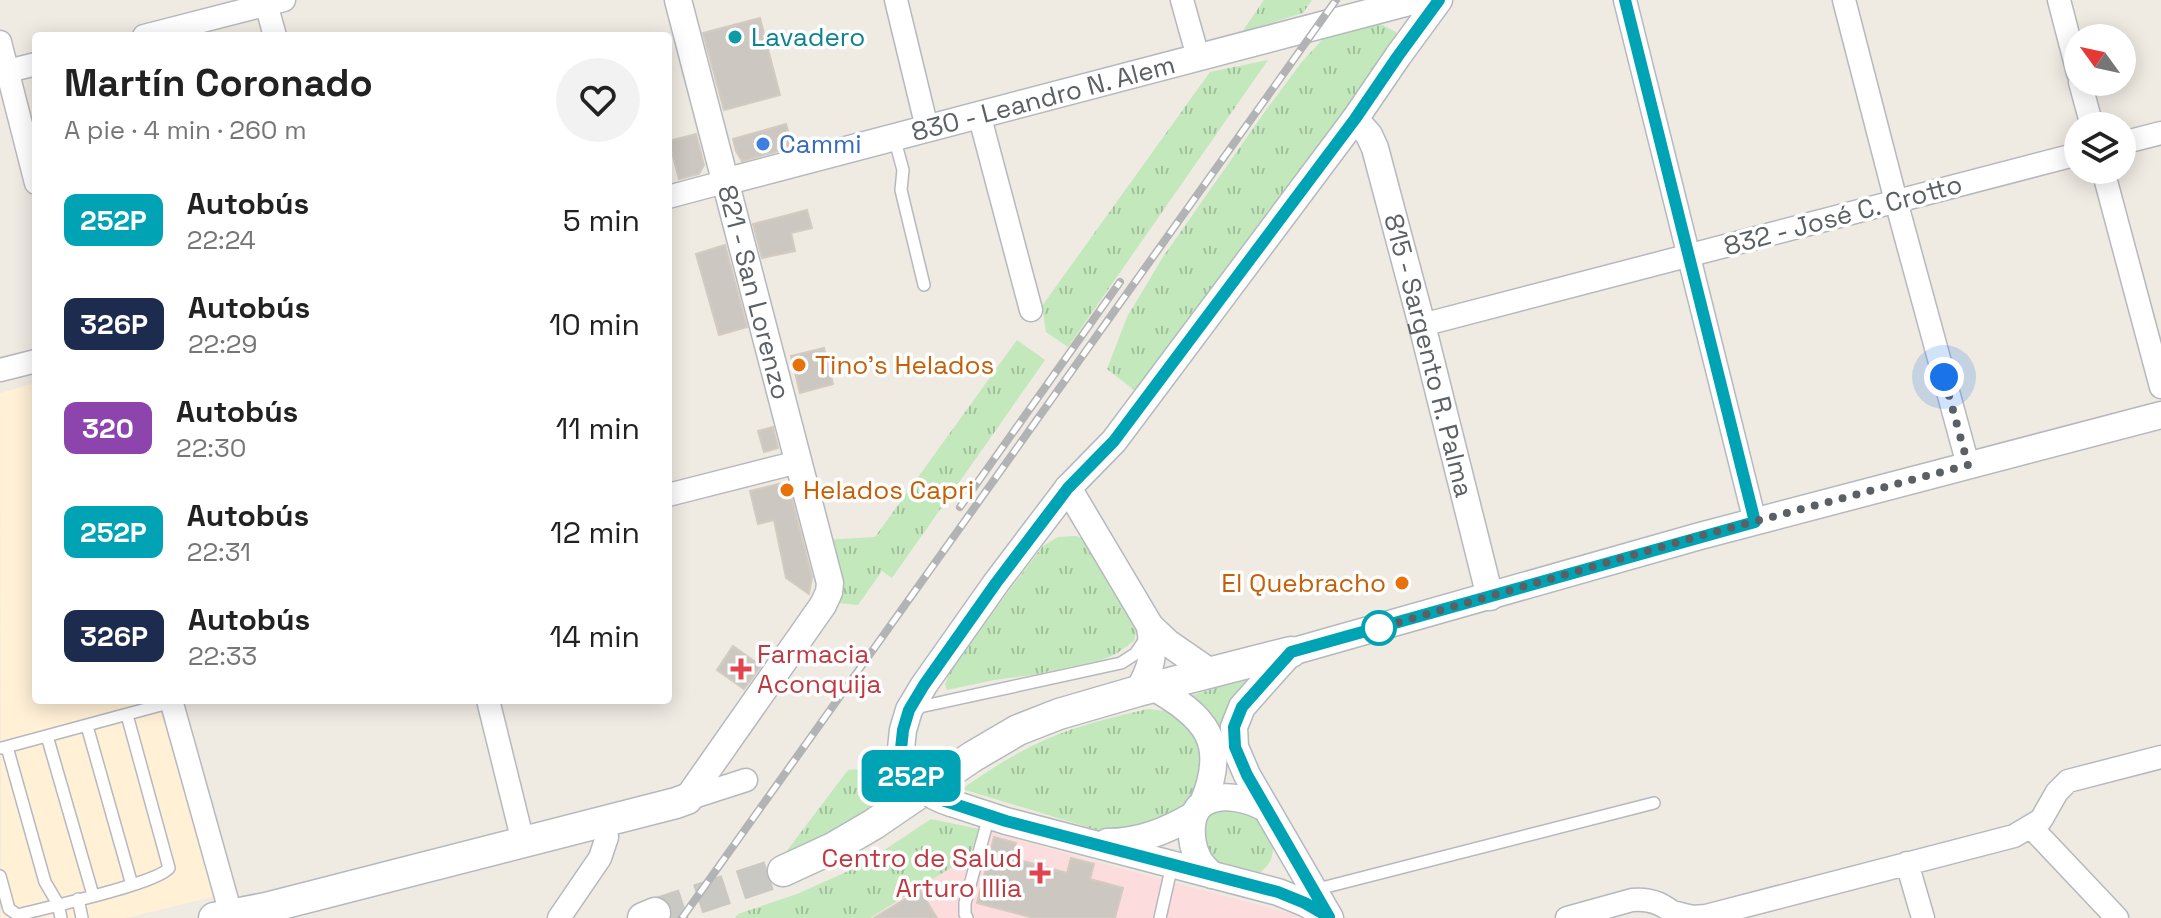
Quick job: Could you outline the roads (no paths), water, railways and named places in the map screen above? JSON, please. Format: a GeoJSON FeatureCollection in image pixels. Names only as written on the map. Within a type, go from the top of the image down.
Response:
{"type":"FeatureCollection","features":[{"type":"Feature","properties":{"kind":"main road"},"geometry":{"type":"LineString","coordinates":[[783,871],[833,848],[874,824],[972,757],[1018,730],[1059,714],[1145,689],[1291,652]]}},
{"type":"Feature","properties":{"kind":"main road"},"geometry":{"type":"LineString","coordinates":[[225,917],[687,799]]}},
{"type":"Feature","properties":{"kind":"street","name":"821 - San Lorenzo"},"geometry":{"type":"LineString","coordinates":[[678,0],[830,583],[823,605],[687,799]]}},
{"type":"Feature","properties":{"kind":"street"},"geometry":{"type":"LineString","coordinates":[[896,0],[927,128]]}},
{"type":"Feature","properties":{"kind":"street"},"geometry":{"type":"LineString","coordinates":[[1182,0],[1198,57]]}},
{"type":"Feature","properties":{"kind":"street","name":"830 - Leandro N. Alem"},"geometry":{"type":"LineString","coordinates":[[672,196],[1417,0]]}},
{"type":"Feature","properties":{"kind":"street"},"geometry":{"type":"LineString","coordinates":[[1330,917],[1291,897],[939,799],[917,784],[904,761],[901,749],[903,730],[909,710],[924,685],[996,583],[1068,488],[1114,441],[1355,119],[1439,0]]}},
{"type":"Feature","properties":{"kind":"street"},"geometry":{"type":"LineString","coordinates":[[1625,0],[1755,522]]}},
{"type":"Feature","properties":{"kind":"street"},"geometry":{"type":"LineString","coordinates":[[1844,0],[1968,465]]}},
{"type":"Feature","properties":{"kind":"street"},"geometry":{"type":"LineString","coordinates":[[2059,0],[2065,24]]}},
{"type":"Feature","properties":{"kind":"street"},"geometry":{"type":"LineString","coordinates":[[159,32],[272,1],[275,32]]}},
{"type":"Feature","properties":{"kind":"street"},"geometry":{"type":"LineString","coordinates":[[0,42],[8,71],[6,99],[32,172]]}},
{"type":"Feature","properties":{"kind":"street"},"geometry":{"type":"LineString","coordinates":[[8,71],[32,65]]}},
{"type":"Feature","properties":{"kind":"street"},"geometry":{"type":"LineString","coordinates":[[979,114],[1031,310]]}},
{"type":"Feature","properties":{"kind":"street","name":"815 - Sargento R. Palma"},"geometry":{"type":"LineString","coordinates":[[1355,119],[1369,135],[1375,148],[1490,597]]}},
{"type":"Feature","properties":{"kind":"street"},"geometry":{"type":"LineString","coordinates":[[2136,139],[2161,133]]}},
{"type":"Feature","properties":{"kind":"street","name":"832 - José C. Crotto"},"geometry":{"type":"LineString","coordinates":[[1422,325],[2064,158]]}},
{"type":"Feature","properties":{"kind":"street"},"geometry":{"type":"LineString","coordinates":[[2107,184],[2161,387]]}},
{"type":"Feature","properties":{"kind":"street"},"geometry":{"type":"LineString","coordinates":[[0,370],[32,362]]}},
{"type":"Feature","properties":{"kind":"street"},"geometry":{"type":"LineString","coordinates":[[1330,917],[1265,808],[1235,747],[1234,727],[1242,707],[1291,652],[1755,522],[2161,415]]}},
{"type":"Feature","properties":{"kind":"street"},"geometry":{"type":"LineString","coordinates":[[672,494],[798,462]]}},
{"type":"Feature","properties":{"kind":"street"},"geometry":{"type":"LineString","coordinates":[[1068,488],[1150,626],[1178,651],[1210,672]]}},
{"type":"Feature","properties":{"kind":"street"},"geometry":{"type":"LineString","coordinates":[[1030,539],[1060,525],[1093,531]]}},
{"type":"Feature","properties":{"kind":"street"},"geometry":{"type":"LineString","coordinates":[[1150,626],[1152,660],[1145,689],[1177,701],[1193,713],[1209,736],[1214,756],[1211,786],[1198,809],[1192,836],[1197,858],[1212,875]]}},
{"type":"Feature","properties":{"kind":"street"},"geometry":{"type":"LineString","coordinates":[[172,704],[225,917]]}},
{"type":"Feature","properties":{"kind":"street"},"geometry":{"type":"LineString","coordinates":[[489,704],[523,842]]}},
{"type":"Feature","properties":{"kind":"street"},"geometry":{"type":"LineString","coordinates":[[1567,918],[1589,915],[1632,900],[1652,900],[1676,915],[1706,916],[2014,836],[2041,820],[2057,792],[2068,781],[2161,757]]}},
{"type":"Feature","properties":{"kind":"street"},"geometry":{"type":"LineString","coordinates":[[687,799],[746,780]]}},
{"type":"Feature","properties":{"kind":"street"},"geometry":{"type":"LineString","coordinates":[[1091,842],[1136,840],[1171,828],[1198,809],[1227,798],[1251,800],[1265,808]]}},
{"type":"Feature","properties":{"kind":"street"},"geometry":{"type":"LineString","coordinates":[[559,918],[600,858],[607,837],[604,822]]}},
{"type":"Feature","properties":{"kind":"street"},"geometry":{"type":"LineString","coordinates":[[2031,827],[2117,918]]}},
{"type":"Feature","properties":{"kind":"street"},"geometry":{"type":"LineString","coordinates":[[1248,885],[1268,878],[1277,868],[1281,860],[1283,837]]}},
{"type":"Feature","properties":{"kind":"street"},"geometry":{"type":"LineString","coordinates":[[1907,863],[1923,918]]}},
{"type":"Feature","properties":{"kind":"lane"},"geometry":{"type":"LineString","coordinates":[[894,136],[903,170],[901,190],[924,285]]}},
{"type":"Feature","properties":{"kind":"lane"},"geometry":{"type":"LineString","coordinates":[[909,710],[1121,663],[1142,646],[1150,626]]}},
{"type":"Feature","properties":{"kind":"lane"},"geometry":{"type":"LineString","coordinates":[[61,918],[58,904],[45,882],[4,748],[162,704]]}},
{"type":"Feature","properties":{"kind":"lane"},"geometry":{"type":"LineString","coordinates":[[0,876],[9,909],[18,915],[132,885],[164,874],[169,868],[127,715]]}},
{"type":"Feature","properties":{"kind":"lane"},"geometry":{"type":"LineString","coordinates":[[87,726],[132,885]]}},
{"type":"Feature","properties":{"kind":"lane"},"geometry":{"type":"LineString","coordinates":[[47,736],[93,895]]}},
{"type":"Feature","properties":{"kind":"lane"},"geometry":{"type":"LineString","coordinates":[[1314,890],[1654,803]]}},
{"type":"Feature","properties":{"kind":"lane"},"geometry":{"type":"LineString","coordinates":[[967,918],[965,903],[989,815]]}},
{"type":"Feature","properties":{"kind":"lane"},"geometry":{"type":"LineString","coordinates":[[1160,918],[1172,865]]}},
{"type":"Feature","properties":{"kind":"lane"},"geometry":{"type":"LineString","coordinates":[[78,899],[82,918]]}},
{"type":"Feature","properties":{"kind":"tunnel"},"geometry":{"type":"LineString","coordinates":[[655,913],[783,871]]}},
{"type":"Feature","properties":{"kind":"railway"},"geometry":{"type":"LineString","coordinates":[[682,918],[1336,0]]}},
{"type":"Feature","properties":{"kind":"railway"},"geometry":{"type":"LineString","coordinates":[[960,507],[1120,282]]}},
{"type":"Feature","properties":{"kind":"place","name":"Lavadero"},"geometry":{"type":"Point","coordinates":[735,37]}},
{"type":"Feature","properties":{"kind":"place","name":"Cammi"},"geometry":{"type":"Point","coordinates":[763,144]}},
{"type":"Feature","properties":{"kind":"place","name":"Tino's Helados"},"geometry":{"type":"Point","coordinates":[799,365]}},
{"type":"Feature","properties":{"kind":"place","name":"Helados Capri"},"geometry":{"type":"Point","coordinates":[787,490]}},
{"type":"Feature","properties":{"kind":"place","name":"El Quebracho"},"geometry":{"type":"Point","coordinates":[1402,583]}},
{"type":"Feature","properties":{"kind":"place","name":"Farmacia Aconquija"},"geometry":{"type":"Point","coordinates":[741,669]}},
{"type":"Feature","properties":{"kind":"place","name":"Centro de Salud Arturo Illia"},"geometry":{"type":"Point","coordinates":[1040,873]}}]}
